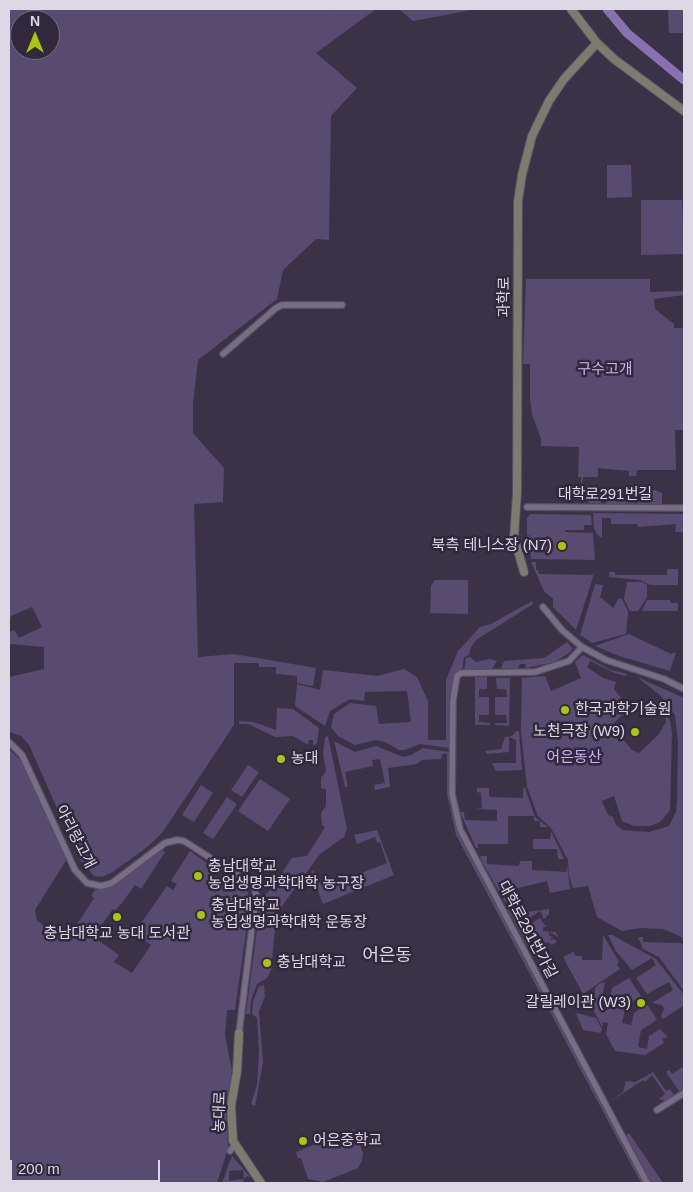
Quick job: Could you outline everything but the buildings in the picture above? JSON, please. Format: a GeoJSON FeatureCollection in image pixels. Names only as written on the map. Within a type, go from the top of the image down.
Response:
{"type":"FeatureCollection","features":[{"type":"Feature","properties":{"kind":"street"},"geometry":{"type":"LineString","coordinates":[[571,9],[597,43],[634,75],[684,111]]}},
{"type":"Feature","properties":{"kind":"street","name":"과학로"},"geometry":{"type":"LineString","coordinates":[[524,572],[514,537],[518,484],[518,201],[522,175],[532,136],[549,101],[564,79],[597,43]]}},
{"type":"Feature","properties":{"kind":"street"},"geometry":{"type":"LineString","coordinates":[[223,354],[276,308],[282,305],[342,305]]}},
{"type":"Feature","properties":{"kind":"street","name":"대학로291번길"},"geometry":{"type":"LineString","coordinates":[[526,507],[684,508]]}},
{"type":"Feature","properties":{"kind":"street"},"geometry":{"type":"LineString","coordinates":[[543,607],[562,630],[582,647],[606,660],[664,679],[684,689]]}},
{"type":"Feature","properties":{"kind":"street","name":"대학로291번가길"},"geometry":{"type":"LineString","coordinates":[[582,647],[569,661],[535,672],[461,673],[457,676],[453,691],[452,794],[460,829],[647,1183]]}},
{"type":"Feature","properties":{"kind":"street","name":"아리랑고개"},"geometry":{"type":"LineString","coordinates":[[9,742],[22,755],[75,870],[87,883],[97,886],[112,883],[170,841],[184,841],[255,888],[239,1033]]}},
{"type":"Feature","properties":{"kind":"street","name":"농대로"},"geometry":{"type":"LineString","coordinates":[[239,1033],[237,1071],[232,1106],[232,1148],[261,1183]]}},
{"type":"Feature","properties":{"kind":"street"},"geometry":{"type":"LineString","coordinates":[[657,1110],[684,1093]]}},
{"type":"Feature","properties":{"kind":"green space"},"geometry":{"type":"Polygon","coordinates":[[[9,9],[332,9],[334,11],[336,9],[376,9],[316,53],[357,88],[331,116],[329,240],[316,239],[283,270],[277,299],[198,360],[193,403],[193,433],[224,468],[223,502],[194,504],[198,657],[234,654],[316,668],[313,686],[297,683],[297,676],[276,674],[276,667],[259,667],[259,663],[234,663],[234,725],[162,833],[145,849],[111,873],[102,877],[94,876],[80,860],[29,745],[21,736],[9,732],[9,677],[44,669],[44,647],[9,644],[9,632],[14,630],[19,638],[42,627],[32,607],[11,616],[9,622],[9,9]]]}},
{"type":"Feature","properties":{"kind":"green space"},"geometry":{"type":"Polygon","coordinates":[[[399,9],[477,9],[413,21],[399,9]]]}},
{"type":"Feature","properties":{"kind":"green space"},"geometry":{"type":"Polygon","coordinates":[[[668,9],[684,9],[684,33],[669,33],[668,9]]]}},
{"type":"Feature","properties":{"kind":"green space"},"geometry":{"type":"Polygon","coordinates":[[[607,165],[631,165],[632,197],[607,198],[607,165]]]}},
{"type":"Feature","properties":{"kind":"green space"},"geometry":{"type":"Polygon","coordinates":[[[641,200],[682,200],[684,254],[641,255],[641,200]]]}},
{"type":"Feature","properties":{"kind":"green space","name":"구수고개"},"geometry":{"type":"Polygon","coordinates":[[[526,279],[650,279],[650,292],[684,291],[684,295],[654,299],[655,309],[674,324],[674,328],[684,328],[684,430],[675,430],[676,470],[637,470],[636,476],[629,476],[629,471],[598,468],[598,477],[583,477],[582,485],[601,487],[581,487],[581,477],[578,477],[579,447],[541,446],[541,439],[532,414],[530,364],[523,364],[526,279]]]}},
{"type":"Feature","properties":{"kind":"green space"},"geometry":{"type":"Polygon","coordinates":[[[582,489],[601,489],[601,504],[590,503],[581,496],[582,489]]]}},
{"type":"Feature","properties":{"kind":"green space"},"geometry":{"type":"Polygon","coordinates":[[[606,489],[635,490],[635,504],[606,504],[606,489]]]}},
{"type":"Feature","properties":{"kind":"green space"},"geometry":{"type":"Polygon","coordinates":[[[636,490],[655,490],[662,493],[662,504],[636,504],[636,490]]]}},
{"type":"Feature","properties":{"kind":"green space"},"geometry":{"type":"Polygon","coordinates":[[[593,513],[684,514],[684,532],[675,532],[676,524],[638,527],[637,524],[611,524],[611,518],[602,518],[602,538],[594,528],[593,513]]]}},
{"type":"Feature","properties":{"kind":"green space"},"geometry":{"type":"Polygon","coordinates":[[[530,514],[591,515],[592,525],[584,525],[584,530],[565,530],[565,532],[593,533],[595,560],[531,559],[527,536],[531,535],[527,535],[527,518],[530,514]]]}},
{"type":"Feature","properties":{"kind":"green space"},"geometry":{"type":"Polygon","coordinates":[[[531,562],[536,562],[536,570],[538,570],[539,574],[593,575],[595,571],[576,630],[553,607],[553,599],[544,591],[531,562]]]}},
{"type":"Feature","properties":{"kind":"green space"},"geometry":{"type":"Polygon","coordinates":[[[667,569],[678,569],[678,585],[650,585],[640,580],[609,577],[609,572],[615,572],[615,575],[667,575],[667,569]]]}},
{"type":"Feature","properties":{"kind":"green space"},"geometry":{"type":"Polygon","coordinates":[[[435,580],[468,580],[468,614],[430,613],[431,586],[435,580]]]}},
{"type":"Feature","properties":{"kind":"green space"},"geometry":{"type":"Polygon","coordinates":[[[627,582],[642,582],[647,585],[647,597],[638,611],[630,611],[624,599],[627,582]]]}},
{"type":"Feature","properties":{"kind":"green space"},"geometry":{"type":"Polygon","coordinates":[[[595,584],[603,585],[600,597],[613,608],[619,598],[622,599],[628,611],[626,634],[592,643],[580,635],[595,584]]]}},
{"type":"Feature","properties":{"kind":"green space"},"geometry":{"type":"Polygon","coordinates":[[[647,600],[670,600],[671,603],[678,603],[678,611],[642,611],[647,600]]]}},
{"type":"Feature","properties":{"kind":"green space"},"geometry":{"type":"Polygon","coordinates":[[[532,601],[533,604],[476,640],[471,647],[469,655],[464,657],[462,671],[455,673],[449,698],[449,748],[420,744],[405,750],[399,750],[385,742],[375,740],[355,745],[338,736],[331,727],[334,714],[350,703],[376,706],[379,724],[411,722],[407,691],[365,692],[364,701],[350,699],[330,711],[325,726],[295,706],[297,684],[320,690],[323,670],[378,676],[404,669],[417,677],[428,701],[428,740],[446,740],[446,680],[458,651],[480,627],[491,624],[532,601]]]}},
{"type":"Feature","properties":{"kind":"green space"},"geometry":{"type":"Polygon","coordinates":[[[629,634],[671,654],[676,652],[670,671],[619,656],[595,646],[629,634]]]}},
{"type":"Feature","properties":{"kind":"green space"},"geometry":{"type":"Polygon","coordinates":[[[567,642],[572,648],[570,652],[555,662],[526,668],[525,664],[520,664],[518,669],[501,668],[504,661],[544,658],[567,642]]]}},
{"type":"Feature","properties":{"kind":"green space","name":"어은동산"},"geometry":{"type":"Polygon","coordinates":[[[583,655],[611,670],[627,674],[626,676],[615,673],[590,661],[587,667],[603,678],[616,682],[614,689],[622,699],[626,711],[613,724],[619,735],[632,750],[639,753],[659,734],[666,722],[665,711],[670,721],[672,732],[670,810],[660,822],[650,826],[634,826],[622,821],[614,796],[602,801],[608,815],[613,817],[616,825],[623,830],[649,832],[669,826],[676,812],[678,742],[675,715],[661,696],[637,677],[684,698],[684,938],[663,929],[640,928],[622,931],[597,917],[588,886],[573,888],[569,876],[568,860],[551,828],[538,816],[527,787],[521,731],[522,678],[545,676],[551,691],[581,678],[575,662],[583,655]]]}},
{"type":"Feature","properties":{"kind":"green space"},"geometry":{"type":"Polygon","coordinates":[[[470,657],[476,662],[489,659],[497,661],[491,670],[464,671],[466,658],[470,657]]]}},
{"type":"Feature","properties":{"kind":"green space"},"geometry":{"type":"Polygon","coordinates":[[[475,677],[487,677],[487,689],[479,689],[479,697],[489,697],[489,715],[479,715],[479,722],[490,723],[490,725],[475,725],[475,677]]]}},
{"type":"Feature","properties":{"kind":"green space"},"geometry":{"type":"Polygon","coordinates":[[[496,678],[510,678],[509,726],[495,725],[495,723],[507,723],[506,715],[495,715],[495,697],[507,697],[506,689],[497,689],[496,678]]]}},
{"type":"Feature","properties":{"kind":"green space"},"geometry":{"type":"Polygon","coordinates":[[[277,708],[293,709],[319,728],[317,743],[313,746],[313,740],[309,740],[308,745],[293,736],[275,737],[248,724],[239,724],[239,721],[254,722],[276,730],[277,708]]]}},
{"type":"Feature","properties":{"kind":"green space"},"geometry":{"type":"Polygon","coordinates":[[[516,731],[519,731],[522,770],[496,771],[492,763],[516,763],[516,740],[509,737],[509,752],[487,754],[485,751],[501,749],[505,737],[512,736],[516,731]]]}},
{"type":"Feature","properties":{"kind":"green space"},"geometry":{"type":"Polygon","coordinates":[[[328,736],[347,829],[344,837],[320,854],[282,906],[276,919],[271,970],[267,978],[257,984],[251,1000],[250,1014],[246,1014],[261,899],[272,888],[292,858],[307,856],[325,827],[322,825],[321,813],[326,806],[326,789],[321,788],[321,778],[326,771],[323,753],[325,737],[328,736]]]}},
{"type":"Feature","properties":{"kind":"green space"},"geometry":{"type":"Polygon","coordinates":[[[334,741],[355,752],[376,746],[403,757],[423,748],[449,752],[450,805],[459,834],[643,1183],[641,1183],[456,835],[447,795],[447,754],[442,754],[441,759],[422,760],[417,764],[388,768],[390,787],[375,790],[374,785],[385,783],[380,759],[372,760],[373,766],[345,772],[348,787],[345,787],[334,741]]]}},
{"type":"Feature","properties":{"kind":"green space"},"geometry":{"type":"Polygon","coordinates":[[[9,749],[22,762],[67,859],[35,910],[37,921],[64,939],[70,935],[94,898],[91,896],[96,888],[103,889],[116,884],[162,850],[165,852],[141,889],[135,885],[122,903],[115,910],[113,909],[95,934],[95,938],[119,955],[114,962],[132,973],[151,945],[134,933],[167,886],[173,890],[177,884],[171,881],[190,851],[215,869],[212,875],[221,880],[225,874],[244,887],[249,894],[249,915],[246,915],[248,917],[235,1010],[227,1010],[225,1035],[232,1071],[226,1105],[228,1148],[217,1183],[9,1183],[9,749]]]}},
{"type":"Feature","properties":{"kind":"green space"},"geometry":{"type":"Polygon","coordinates":[[[248,765],[259,772],[242,797],[231,790],[248,765]]]}},
{"type":"Feature","properties":{"kind":"green space"},"geometry":{"type":"Polygon","coordinates":[[[260,779],[290,799],[268,831],[238,811],[260,779]]]}},
{"type":"Feature","properties":{"kind":"green space"},"geometry":{"type":"Polygon","coordinates":[[[201,785],[213,793],[194,822],[182,815],[201,785]]]}},
{"type":"Feature","properties":{"kind":"green space"},"geometry":{"type":"Polygon","coordinates":[[[477,788],[489,788],[489,797],[523,798],[523,788],[525,788],[535,817],[548,827],[540,827],[540,821],[534,821],[534,816],[508,816],[508,844],[478,844],[478,848],[476,848],[460,812],[464,812],[465,820],[497,821],[497,810],[476,809],[482,808],[481,793],[477,792],[477,788]]]}},
{"type":"Feature","properties":{"kind":"green space"},"geometry":{"type":"Polygon","coordinates":[[[227,797],[237,804],[213,839],[203,833],[227,797]]]}},
{"type":"Feature","properties":{"kind":"green space"},"geometry":{"type":"Polygon","coordinates":[[[377,830],[394,875],[323,904],[311,873],[313,870],[323,885],[326,883],[328,886],[387,863],[380,842],[377,843],[375,837],[357,844],[354,835],[377,830]]]}},
{"type":"Feature","properties":{"kind":"green space"},"geometry":{"type":"Polygon","coordinates":[[[551,831],[564,859],[558,859],[557,849],[533,849],[533,839],[550,839],[551,831]]]}},
{"type":"Feature","properties":{"kind":"green space"},"geometry":{"type":"Polygon","coordinates":[[[481,856],[487,856],[487,864],[519,866],[520,861],[532,861],[532,870],[566,872],[567,865],[570,889],[550,893],[547,881],[509,890],[511,902],[505,902],[480,858],[481,856]]]}},
{"type":"Feature","properties":{"kind":"green space"},"geometry":{"type":"Polygon","coordinates":[[[512,906],[515,918],[528,915],[527,912],[549,909],[549,915],[546,918],[542,918],[543,916],[540,911],[523,923],[526,927],[540,918],[546,927],[543,927],[543,931],[555,932],[559,937],[549,932],[549,935],[553,937],[549,940],[554,939],[557,942],[552,945],[548,942],[535,950],[537,956],[533,957],[507,908],[512,906]]]}},
{"type":"Feature","properties":{"kind":"green space"},"geometry":{"type":"Polygon","coordinates":[[[603,935],[619,962],[617,964],[620,969],[583,994],[563,957],[573,952],[576,956],[582,956],[582,960],[602,960],[603,935]]]}},
{"type":"Feature","properties":{"kind":"green space"},"geometry":{"type":"Polygon","coordinates":[[[608,935],[612,935],[656,959],[684,995],[684,1007],[663,1019],[661,1016],[664,1009],[662,1005],[652,1003],[673,990],[669,982],[647,994],[636,978],[656,965],[652,958],[632,970],[616,951],[608,935]]]}},
{"type":"Feature","properties":{"kind":"green space"},"geometry":{"type":"Polygon","coordinates":[[[638,937],[643,937],[643,942],[680,943],[684,945],[684,991],[659,957],[643,949],[638,937]]]}},
{"type":"Feature","properties":{"kind":"green space"},"geometry":{"type":"Polygon","coordinates":[[[629,978],[641,996],[626,1005],[622,1023],[631,1025],[634,1013],[647,1004],[657,1020],[641,1030],[638,1047],[647,1049],[649,1036],[660,1029],[668,1037],[662,1039],[664,1043],[645,1055],[615,1051],[606,1034],[608,1023],[603,1022],[602,1027],[594,1011],[595,988],[599,984],[605,982],[600,1008],[608,1010],[612,988],[629,978]]]}},
{"type":"Feature","properties":{"kind":"green space"},"geometry":{"type":"Polygon","coordinates":[[[264,985],[265,997],[259,1011],[263,1062],[255,1106],[251,1104],[257,1085],[259,1052],[257,1018],[252,1014],[253,1001],[259,987],[264,985]]]}},
{"type":"Feature","properties":{"kind":"green space"},"geometry":{"type":"Polygon","coordinates":[[[576,1013],[596,1018],[602,1029],[601,1033],[583,1030],[576,1013]]]}},
{"type":"Feature","properties":{"kind":"green space"},"geometry":{"type":"Polygon","coordinates":[[[684,1066],[684,1089],[679,1091],[666,1072],[669,1070],[672,1074],[684,1066]]]}},
{"type":"Feature","properties":{"kind":"green space"},"geometry":{"type":"Polygon","coordinates":[[[653,1072],[666,1091],[670,1089],[674,1095],[665,1101],[659,1099],[665,1094],[652,1075],[645,1082],[643,1080],[610,1102],[623,1092],[626,1081],[635,1082],[653,1072]]]}},
{"type":"Feature","properties":{"kind":"green space"},"geometry":{"type":"Polygon","coordinates":[[[354,1129],[363,1153],[362,1161],[358,1168],[323,1182],[308,1179],[301,1158],[298,1158],[296,1152],[354,1129]]]}},
{"type":"Feature","properties":{"kind":"green space"},"geometry":{"type":"Polygon","coordinates":[[[629,1133],[663,1183],[650,1183],[625,1137],[629,1133]]]}},
{"type":"Feature","properties":{"kind":"green space"},"geometry":{"type":"Polygon","coordinates":[[[232,1156],[251,1178],[247,1176],[244,1179],[243,1170],[229,1171],[229,1181],[243,1179],[244,1183],[222,1183],[232,1156]]]}},
{"type":"Feature","properties":{"kind":"waterway"},"geometry":{"type":"LineString","coordinates":[[607,9],[627,33],[684,80]]}},
{"type":"Feature","properties":{"kind":"place","name":"북측 테니스장 (N7)"},"geometry":{"type":"Point","coordinates":[562,546]}},
{"type":"Feature","properties":{"kind":"place","name":"한국과학기술원"},"geometry":{"type":"Point","coordinates":[565,710]}},
{"type":"Feature","properties":{"kind":"place","name":"노천극장 (W9)"},"geometry":{"type":"Point","coordinates":[635,732]}},
{"type":"Feature","properties":{"kind":"place","name":"농대"},"geometry":{"type":"Point","coordinates":[281,759]}},
{"type":"Feature","properties":{"kind":"place","name":"충남대학교 농업생명과학대학 농구장"},"geometry":{"type":"Point","coordinates":[198,876]}},
{"type":"Feature","properties":{"kind":"place","name":"충남대학교 농업생명과학대학 운동장"},"geometry":{"type":"Point","coordinates":[201,915]}},
{"type":"Feature","properties":{"kind":"place","name":"충남대학교 농대 도서관"},"geometry":{"type":"Point","coordinates":[117,917]}},
{"type":"Feature","properties":{"kind":"place","name":"충남대학교"},"geometry":{"type":"Point","coordinates":[267,963]}},
{"type":"Feature","properties":{"kind":"place","name":"갈릴레이관 (W3)"},"geometry":{"type":"Point","coordinates":[641,1003]}},
{"type":"Feature","properties":{"kind":"place","name":"어은중학교"},"geometry":{"type":"Point","coordinates":[303,1141]}},
{"type":"Feature","properties":{"kind":"district","name":"어은동"},"geometry":{"type":"Point","coordinates":[387,956]}}]}
